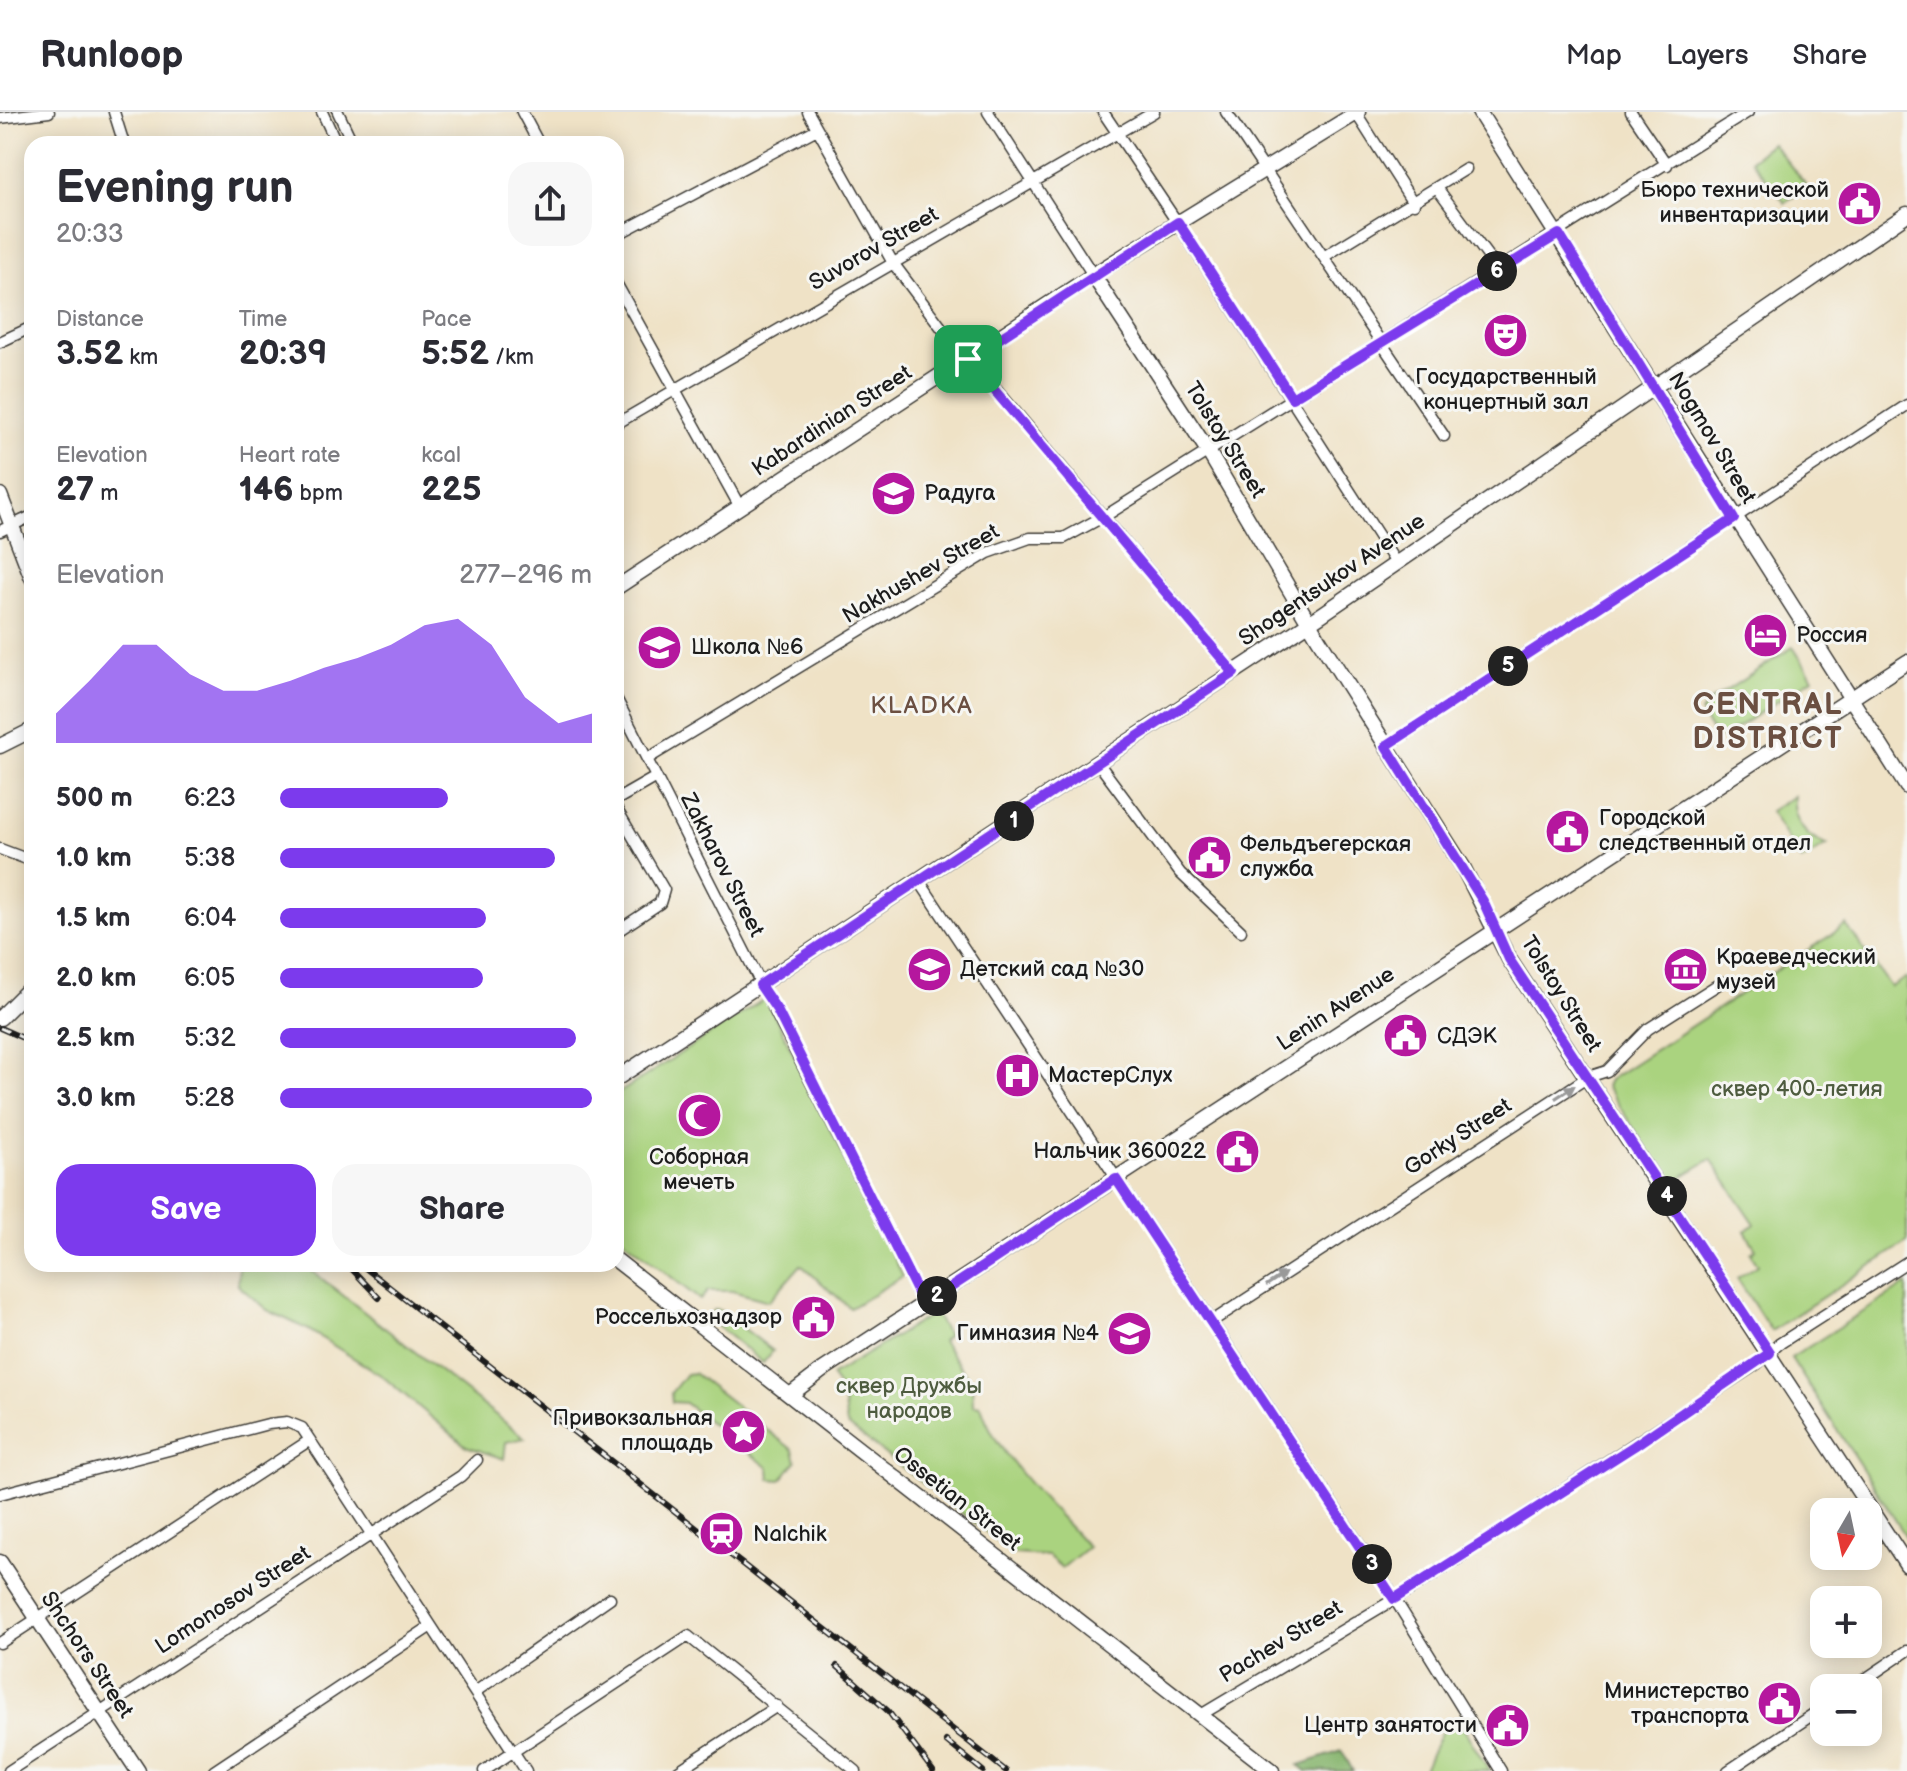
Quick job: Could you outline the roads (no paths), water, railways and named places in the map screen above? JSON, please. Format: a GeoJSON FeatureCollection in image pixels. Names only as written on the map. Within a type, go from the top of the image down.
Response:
{"type":"FeatureCollection","features":[{"type":"Feature","properties":{"kind":"main road","name":"Nogmov Street"},"geometry":{"type":"LineString","coordinates":[[1479,112],[1559,234],[1734,519],[1907,787]]}},
{"type":"Feature","properties":{"kind":"main road","name":"Kabardinian Street"},"geometry":{"type":"LineString","coordinates":[[624,583],[1093,275],[1357,113]]}},
{"type":"Feature","properties":{"kind":"main road","name":"Shogentsukov Avenue"},"geometry":{"type":"LineString","coordinates":[[624,1074],[1099,764],[1907,214]]}},
{"type":"Feature","properties":{"kind":"main road","name":"Tolstoy Street"},"geometry":{"type":"LineString","coordinates":[[1093,275],[1208,451],[1309,623],[1463,867],[1509,959],[1907,1565]]}},
{"type":"Feature","properties":{"kind":"main road"},"geometry":{"type":"LineString","coordinates":[[0,495],[6,528],[24,563]]}},
{"type":"Feature","properties":{"kind":"main road","name":"Lenin Avenue"},"geometry":{"type":"LineString","coordinates":[[790,1395],[1907,662]]}},
{"type":"Feature","properties":{"kind":"main road"},"geometry":{"type":"LineString","coordinates":[[0,746],[24,734]]}},
{"type":"Feature","properties":{"kind":"main road"},"geometry":{"type":"LineString","coordinates":[[0,1018],[24,994]]}},
{"type":"Feature","properties":{"kind":"main road","name":"Ossetian Street"},"geometry":{"type":"LineString","coordinates":[[624,1266],[1272,1771]]}},
{"type":"Feature","properties":{"kind":"main road","name":"Shchors Street"},"geometry":{"type":"LineString","coordinates":[[0,1562],[138,1771]]}},
{"type":"Feature","properties":{"kind":"street"},"geometry":{"type":"LineString","coordinates":[[0,118],[49,112]]}},
{"type":"Feature","properties":{"kind":"street"},"geometry":{"type":"LineString","coordinates":[[114,112],[122,136]]}},
{"type":"Feature","properties":{"kind":"street"},"geometry":{"type":"LineString","coordinates":[[322,112],[333,136]]}},
{"type":"Feature","properties":{"kind":"street"},"geometry":{"type":"LineString","coordinates":[[338,112],[349,136]]}},
{"type":"Feature","properties":{"kind":"street"},"geometry":{"type":"LineString","coordinates":[[522,112],[535,136]]}},
{"type":"Feature","properties":{"kind":"street"},"geometry":{"type":"LineString","coordinates":[[808,112],[893,263],[968,359],[1234,673]]}},
{"type":"Feature","properties":{"kind":"street","name":"Tolstoy Street"},"geometry":{"type":"LineString","coordinates":[[988,112],[1093,275]]}},
{"type":"Feature","properties":{"kind":"street"},"geometry":{"type":"LineString","coordinates":[[1103,112],[1178,222],[1396,563]]}},
{"type":"Feature","properties":{"kind":"street","name":"Suvorov Street"},"geometry":{"type":"LineString","coordinates":[[624,420],[1154,112]]}},
{"type":"Feature","properties":{"kind":"street"},"geometry":{"type":"LineString","coordinates":[[1226,112],[1444,436]]}},
{"type":"Feature","properties":{"kind":"street"},"geometry":{"type":"LineString","coordinates":[[1631,112],[1667,165]]}},
{"type":"Feature","properties":{"kind":"street"},"geometry":{"type":"LineString","coordinates":[[1357,113],[1414,204]]}},
{"type":"Feature","properties":{"kind":"street","name":"Nakhushev Street"},"geometry":{"type":"LineString","coordinates":[[647,759],[988,553],[1030,538],[1064,538],[1559,234],[1746,113]]}},
{"type":"Feature","properties":{"kind":"street"},"geometry":{"type":"LineString","coordinates":[[624,231],[817,129]]}},
{"type":"Feature","properties":{"kind":"street"},"geometry":{"type":"LineString","coordinates":[[1325,256],[1414,204],[1466,169]]}},
{"type":"Feature","properties":{"kind":"street"},"geometry":{"type":"LineString","coordinates":[[1438,189],[1498,270]]}},
{"type":"Feature","properties":{"kind":"street"},"geometry":{"type":"LineString","coordinates":[[624,298],[740,507]]}},
{"type":"Feature","properties":{"kind":"street"},"geometry":{"type":"LineString","coordinates":[[0,342],[24,331]]}},
{"type":"Feature","properties":{"kind":"street"},"geometry":{"type":"LineString","coordinates":[[1386,746],[1907,405]]}},
{"type":"Feature","properties":{"kind":"street","name":"Zakharov Street"},"geometry":{"type":"LineString","coordinates":[[624,714],[924,1305]]}},
{"type":"Feature","properties":{"kind":"street"},"geometry":{"type":"LineString","coordinates":[[1099,764],[1180,873],[1241,931]]}},
{"type":"Feature","properties":{"kind":"street"},"geometry":{"type":"LineString","coordinates":[[624,795],[656,777]]}},
{"type":"Feature","properties":{"kind":"street"},"geometry":{"type":"LineString","coordinates":[[624,822],[664,890],[660,903],[624,927]]}},
{"type":"Feature","properties":{"kind":"street"},"geometry":{"type":"LineString","coordinates":[[0,849],[24,858]]}},
{"type":"Feature","properties":{"kind":"street"},"geometry":{"type":"LineString","coordinates":[[920,882],[1394,1599],[1501,1771]]}},
{"type":"Feature","properties":{"kind":"street","name":"Gorky Street"},"geometry":{"type":"LineString","coordinates":[[1211,1322],[1588,1077],[1607,1071],[1648,1029],[1722,982]]}},
{"type":"Feature","properties":{"kind":"street","name":"Pachev Street"},"geometry":{"type":"LineString","coordinates":[[1199,1716],[1394,1599],[1634,1446],[1907,1262]]}},
{"type":"Feature","properties":{"kind":"street"},"geometry":{"type":"LineString","coordinates":[[0,1494],[268,1424],[295,1423],[310,1440],[369,1535],[526,1771]]}},
{"type":"Feature","properties":{"kind":"street"},"geometry":{"type":"LineString","coordinates":[[0,1643],[310,1440]]}},
{"type":"Feature","properties":{"kind":"street","name":"Lomonosov Street"},"geometry":{"type":"LineString","coordinates":[[9,1771],[461,1476],[477,1460]]}},
{"type":"Feature","properties":{"kind":"street"},"geometry":{"type":"LineString","coordinates":[[475,1692],[610,1598]]}},
{"type":"Feature","properties":{"kind":"street"},"geometry":{"type":"LineString","coordinates":[[214,1771],[431,1626]]}},
{"type":"Feature","properties":{"kind":"street"},"geometry":{"type":"LineString","coordinates":[[484,1771],[688,1636],[856,1771]]}},
{"type":"Feature","properties":{"kind":"street"},"geometry":{"type":"LineString","coordinates":[[1873,1674],[1907,1651]]}},
{"type":"Feature","properties":{"kind":"street"},"geometry":{"type":"LineString","coordinates":[[678,1771],[777,1706]]}},
{"type":"Feature","properties":{"kind":"street"},"geometry":{"type":"LineString","coordinates":[[1728,1771],[1810,1716]]}},
{"type":"Feature","properties":{"kind":"railway"},"geometry":{"type":"LineString","coordinates":[[0,1028],[24,1038]]}},
{"type":"Feature","properties":{"kind":"railway"},"geometry":{"type":"LineString","coordinates":[[355,1272],[379,1298]]}},
{"type":"Feature","properties":{"kind":"railway"},"geometry":{"type":"LineString","coordinates":[[370,1272],[1006,1771]]}},
{"type":"Feature","properties":{"kind":"railway"},"geometry":{"type":"LineString","coordinates":[[837,1666],[888,1711],[933,1771]]}},
{"type":"Feature","properties":{"kind":"railway"},"geometry":{"type":"LineString","coordinates":[[946,1741],[983,1771]]}},
{"type":"Feature","properties":{"kind":"place","name":"Бюро технической инвентаризации"},"geometry":{"type":"Point","coordinates":[1860,203]}},
{"type":"Feature","properties":{"kind":"place","name":"Государственный концертный зал"},"geometry":{"type":"Point","coordinates":[1506,336]}},
{"type":"Feature","properties":{"kind":"place","name":"Радуга"},"geometry":{"type":"Point","coordinates":[893,493]}},
{"type":"Feature","properties":{"kind":"place","name":"Россия"},"geometry":{"type":"Point","coordinates":[1765,635]}},
{"type":"Feature","properties":{"kind":"place","name":"Школа №6"},"geometry":{"type":"Point","coordinates":[660,647]}},
{"type":"Feature","properties":{"kind":"place","name":"Городской следственный отдел"},"geometry":{"type":"Point","coordinates":[1568,831]}},
{"type":"Feature","properties":{"kind":"place","name":"Фельдъегерская служба"},"geometry":{"type":"Point","coordinates":[1209,857]}},
{"type":"Feature","properties":{"kind":"place","name":"Детский сад №30"},"geometry":{"type":"Point","coordinates":[929,969]}},
{"type":"Feature","properties":{"kind":"place","name":"Краеведческий музей"},"geometry":{"type":"Point","coordinates":[1685,970]}},
{"type":"Feature","properties":{"kind":"place","name":"СДЭК"},"geometry":{"type":"Point","coordinates":[1406,1036]}},
{"type":"Feature","properties":{"kind":"place","name":"МастерСлух"},"geometry":{"type":"Point","coordinates":[1017,1075]}},
{"type":"Feature","properties":{"kind":"place","name":"Соборная мечеть"},"geometry":{"type":"Point","coordinates":[699,1116]}},
{"type":"Feature","properties":{"kind":"place","name":"Нальчик 360022"},"geometry":{"type":"Point","coordinates":[1237,1151]}},
{"type":"Feature","properties":{"kind":"place","name":"Россельхознадзор"},"geometry":{"type":"Point","coordinates":[813,1317]}},
{"type":"Feature","properties":{"kind":"place","name":"Гимназия №4"},"geometry":{"type":"Point","coordinates":[1130,1333]}},
{"type":"Feature","properties":{"kind":"place","name":"Привокзальная площадь"},"geometry":{"type":"Point","coordinates":[744,1431]}},
{"type":"Feature","properties":{"kind":"place","name":"Nalchik"},"geometry":{"type":"Point","coordinates":[722,1534]}},
{"type":"Feature","properties":{"kind":"place","name":"Министерство транспорта"},"geometry":{"type":"Point","coordinates":[1780,1704]}},
{"type":"Feature","properties":{"kind":"place","name":"Центр занятости"},"geometry":{"type":"Point","coordinates":[1508,1725]}},
{"type":"Feature","properties":{"kind":"district","name":"KLADKA"},"geometry":{"type":"Point","coordinates":[922,705]}},
{"type":"Feature","properties":{"kind":"district","name":"CENTRAL DISTRICT"},"geometry":{"type":"Point","coordinates":[1768,722]}},
{"type":"Feature","properties":{"kind":"park label","name":"сквер 400-летия"},"geometry":{"type":"Point","coordinates":[1797,1089]}},
{"type":"Feature","properties":{"kind":"park label","name":"сквер Дружбы народов"},"geometry":{"type":"Point","coordinates":[909,1398]}}]}
